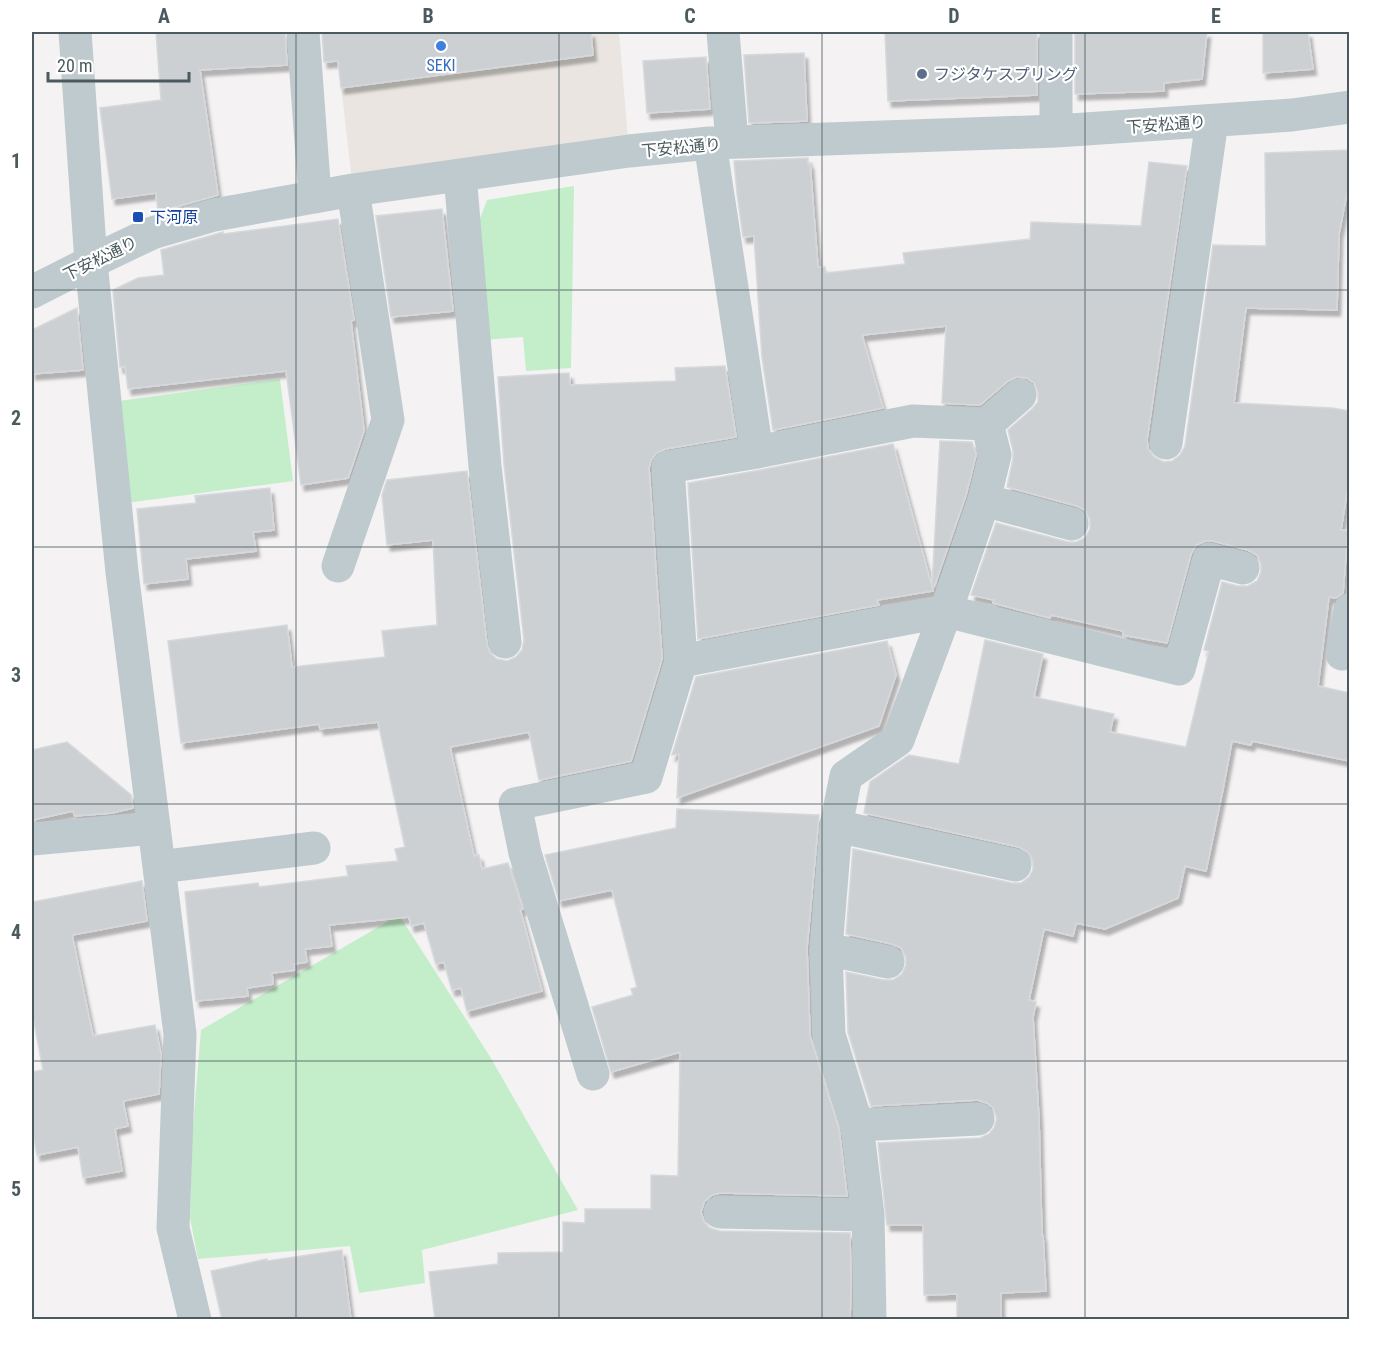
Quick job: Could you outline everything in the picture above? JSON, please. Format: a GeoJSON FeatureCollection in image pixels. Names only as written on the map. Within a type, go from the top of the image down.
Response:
{"type":"FeatureCollection","features":[{"type":"Feature","properties":{"kind":"street"},"geometry":{"type":"LineString","coordinates":[[75,32],[91,262],[122,572],[180,1034],[173,1228],[195,1320]]}},
{"type":"Feature","properties":{"kind":"street"},"geometry":{"type":"LineString","coordinates":[[303,32],[315,197]]}},
{"type":"Feature","properties":{"kind":"street"},"geometry":{"type":"LineString","coordinates":[[723,32],[721,142],[757,452]]}},
{"type":"Feature","properties":{"kind":"street"},"geometry":{"type":"LineString","coordinates":[[1056,32],[1056,131]]}},
{"type":"Feature","properties":{"kind":"street","name":"下安松通り"},"geometry":{"type":"LineString","coordinates":[[32,292],[152,233],[214,215],[353,190],[629,151],[721,142],[1056,131],[1292,115],[1350,107]]}},
{"type":"Feature","properties":{"kind":"street"},"geometry":{"type":"LineString","coordinates":[[1166,443],[1212,121]]}},
{"type":"Feature","properties":{"kind":"street"},"geometry":{"type":"LineString","coordinates":[[460,175],[485,466],[505,642]]}},
{"type":"Feature","properties":{"kind":"street"},"geometry":{"type":"LineString","coordinates":[[338,566],[388,420],[353,190]]}},
{"type":"Feature","properties":{"kind":"street"},"geometry":{"type":"LineString","coordinates":[[593,1074],[525,853],[515,804],[646,777],[681,661],[668,467],[913,421],[987,424],[1020,395]]}},
{"type":"Feature","properties":{"kind":"street"},"geometry":{"type":"LineString","coordinates":[[870,1320],[867,1215],[857,1125],[829,1035],[826,949],[836,826],[846,776],[898,741],[984,500],[994,455],[987,424]]}},
{"type":"Feature","properties":{"kind":"street"},"geometry":{"type":"LineString","coordinates":[[984,500],[1072,524]]}},
{"type":"Feature","properties":{"kind":"street"},"geometry":{"type":"LineString","coordinates":[[681,661],[946,611],[1179,669],[1209,559],[1243,568]]}},
{"type":"Feature","properties":{"kind":"street"},"geometry":{"type":"LineString","coordinates":[[1342,654],[1350,610]]}},
{"type":"Feature","properties":{"kind":"street"},"geometry":{"type":"LineString","coordinates":[[836,826],[1016,866]]}},
{"type":"Feature","properties":{"kind":"street"},"geometry":{"type":"LineString","coordinates":[[32,839],[154,828]]}},
{"type":"Feature","properties":{"kind":"street"},"geometry":{"type":"LineString","coordinates":[[159,867],[314,848]]}},
{"type":"Feature","properties":{"kind":"street"},"geometry":{"type":"LineString","coordinates":[[826,949],[888,962]]}},
{"type":"Feature","properties":{"kind":"street"},"geometry":{"type":"LineString","coordinates":[[857,1125],[978,1119]]}},
{"type":"Feature","properties":{"kind":"street"},"geometry":{"type":"LineString","coordinates":[[720,1212],[867,1215]]}},
{"type":"Feature","properties":{"kind":"shaded area"},"geometry":{"type":"Polygon","coordinates":[[[335,32],[619,32],[629,151],[353,190],[335,32]]]}},
{"type":"Feature","properties":{"kind":"green space"},"geometry":{"type":"Polygon","coordinates":[[[574,186],[571,368],[526,371],[523,337],[482,340],[472,240],[487,200],[574,186]]]}},
{"type":"Feature","properties":{"kind":"green space"},"geometry":{"type":"Polygon","coordinates":[[[280,379],[293,481],[126,503],[119,401],[280,379]]]}},
{"type":"Feature","properties":{"kind":"green space"},"geometry":{"type":"Polygon","coordinates":[[[399,915],[489,1055],[578,1210],[422,1250],[425,1283],[359,1293],[350,1246],[198,1259],[190,1218],[192,1138],[201,1030],[399,915]]]}},
{"type":"Feature","properties":{"kind":"building"},"geometry":{"type":"Polygon","coordinates":[[[156,32],[285,32],[287,65],[200,70],[218,195],[158,212],[156,193],[112,199],[100,108],[161,100],[156,32]]]}},
{"type":"Feature","properties":{"kind":"building","name":"SEKI"},"geometry":{"type":"Polygon","coordinates":[[[322,32],[591,32],[593,55],[341,88],[338,61],[324,62],[322,32]]]}},
{"type":"Feature","properties":{"kind":"building"},"geometry":{"type":"Polygon","coordinates":[[[885,32],[1037,32],[1037,95],[888,101],[885,32]]]}},
{"type":"Feature","properties":{"kind":"building"},"geometry":{"type":"Polygon","coordinates":[[[1075,32],[1207,32],[1202,79],[1164,83],[1164,91],[1075,94],[1075,32]]]}},
{"type":"Feature","properties":{"kind":"building"},"geometry":{"type":"Polygon","coordinates":[[[1263,32],[1308,32],[1313,69],[1263,73],[1263,32]]]}},
{"type":"Feature","properties":{"kind":"building"},"geometry":{"type":"Polygon","coordinates":[[[804,53],[807,121],[749,123],[744,55],[804,53]]]}},
{"type":"Feature","properties":{"kind":"building"},"geometry":{"type":"Polygon","coordinates":[[[706,57],[710,109],[647,113],[643,61],[706,57]]]}},
{"type":"Feature","properties":{"kind":"building"},"geometry":{"type":"Polygon","coordinates":[[[1350,150],[1350,177],[1339,234],[1337,310],[1246,308],[1234,403],[1350,411],[1350,474],[1341,530],[1348,531],[1343,593],[1336,598],[1329,597],[1318,686],[1350,693],[1350,761],[1252,741],[1251,745],[1232,741],[1206,871],[1185,866],[1178,898],[1105,929],[1076,923],[1073,936],[1044,929],[1029,1000],[1036,1002],[1033,1017],[1046,1291],[1001,1293],[1001,1320],[957,1320],[957,1294],[924,1295],[923,1225],[887,1225],[878,1143],[980,1138],[989,1134],[997,1118],[993,1108],[978,1100],[871,1106],[848,1032],[846,972],[893,980],[902,974],[906,965],[906,957],[901,948],[892,944],[846,934],[853,849],[1012,883],[1021,883],[1029,877],[1033,870],[1033,860],[1028,852],[1019,847],[864,813],[870,782],[909,755],[959,764],[985,640],[1043,654],[1034,697],[1114,714],[1110,732],[1186,747],[1209,651],[1204,650],[1222,582],[1248,586],[1257,581],[1261,572],[1261,564],[1257,555],[1248,550],[1213,541],[1205,541],[1196,545],[1191,554],[1167,643],[1123,635],[1123,631],[1051,615],[1050,618],[971,595],[996,523],[1068,542],[1076,542],[1085,538],[1090,529],[1090,519],[1085,510],[1007,487],[1013,459],[1008,430],[1038,402],[1038,392],[1034,383],[1027,378],[1016,377],[980,405],[942,403],[946,326],[862,335],[883,408],[773,430],[762,357],[754,236],[743,237],[734,161],[808,158],[818,267],[825,267],[826,273],[905,264],[903,253],[1030,239],[1031,222],[1141,226],[1149,162],[1187,166],[1147,440],[1148,449],[1154,457],[1164,462],[1172,461],[1180,455],[1185,446],[1213,245],[1266,246],[1265,153],[1350,150]]]}},
{"type":"Feature","properties":{"kind":"building"},"geometry":{"type":"Polygon","coordinates":[[[442,209],[453,311],[391,317],[376,216],[442,209]]]}},
{"type":"Feature","properties":{"kind":"building"},"geometry":{"type":"Polygon","coordinates":[[[338,219],[354,320],[351,321],[364,431],[348,478],[301,485],[286,371],[128,389],[125,366],[120,367],[113,290],[138,278],[164,275],[161,250],[223,232],[223,234],[338,219]]]}},
{"type":"Feature","properties":{"kind":"building"},"geometry":{"type":"Polygon","coordinates":[[[77,308],[83,370],[32,374],[32,330],[77,308]]]}},
{"type":"Feature","properties":{"kind":"building"},"geometry":{"type":"Polygon","coordinates":[[[725,366],[736,437],[665,449],[656,453],[649,468],[662,659],[631,761],[539,780],[529,732],[450,747],[474,856],[479,855],[482,869],[508,863],[523,909],[520,909],[542,991],[467,1011],[461,988],[452,990],[444,962],[436,964],[424,923],[411,926],[409,917],[329,925],[332,946],[305,949],[307,962],[294,964],[295,970],[272,973],[273,984],[247,988],[248,996],[196,1001],[185,892],[258,883],[259,887],[348,876],[346,866],[398,861],[395,849],[405,847],[378,722],[320,729],[319,724],[181,743],[168,641],[287,625],[292,667],[385,657],[382,631],[437,625],[433,540],[387,545],[382,495],[387,480],[467,471],[487,645],[490,653],[497,659],[507,661],[516,657],[522,650],[524,640],[504,464],[498,377],[569,373],[570,385],[676,381],[675,368],[725,366]]]}},
{"type":"Feature","properties":{"kind":"building"},"geometry":{"type":"Polygon","coordinates":[[[940,441],[972,442],[976,455],[966,495],[934,587],[932,587],[940,441]]]}},
{"type":"Feature","properties":{"kind":"building"},"geometry":{"type":"Polygon","coordinates":[[[893,444],[933,591],[877,600],[879,605],[698,639],[688,483],[893,444]]]}},
{"type":"Feature","properties":{"kind":"building"},"geometry":{"type":"Polygon","coordinates":[[[270,488],[274,530],[253,532],[256,551],[186,559],[188,579],[144,584],[137,509],[196,503],[195,496],[270,488]]]}},
{"type":"Feature","properties":{"kind":"building"},"geometry":{"type":"Polygon","coordinates":[[[887,641],[896,675],[879,726],[677,798],[679,754],[672,755],[696,677],[887,641]]]}},
{"type":"Feature","properties":{"kind":"building"},"geometry":{"type":"Polygon","coordinates":[[[67,742],[131,795],[133,808],[112,813],[75,816],[73,811],[32,820],[32,750],[67,742]]]}},
{"type":"Feature","properties":{"kind":"building"},"geometry":{"type":"Polygon","coordinates":[[[677,809],[819,815],[807,948],[810,1036],[839,1129],[847,1196],[720,1193],[712,1195],[704,1202],[701,1212],[704,1222],[710,1228],[720,1231],[850,1233],[850,1320],[435,1320],[429,1272],[498,1264],[498,1253],[563,1252],[563,1222],[585,1223],[585,1209],[651,1209],[651,1175],[678,1176],[680,1052],[611,1072],[592,1007],[633,995],[631,989],[637,987],[612,890],[559,901],[545,855],[676,828],[677,809]]]}},
{"type":"Feature","properties":{"kind":"building"},"geometry":{"type":"Polygon","coordinates":[[[142,881],[147,921],[72,935],[93,1036],[155,1025],[161,1054],[159,1094],[123,1101],[128,1126],[115,1129],[122,1171],[83,1178],[78,1147],[37,1155],[32,1128],[32,1072],[43,1070],[32,1011],[32,902],[142,881]]]}},
{"type":"Feature","properties":{"kind":"building"},"geometry":{"type":"Polygon","coordinates":[[[342,1250],[351,1320],[222,1320],[211,1271],[267,1259],[267,1261],[342,1250]]]}},
{"type":"Feature","properties":{"kind":"place","name":"SEKI"},"geometry":{"type":"Point","coordinates":[441,46]}},
{"type":"Feature","properties":{"kind":"place","name":"フジタケスプリング"},"geometry":{"type":"Point","coordinates":[922,74]}},
{"type":"Feature","properties":{"kind":"place","name":"下河原"},"geometry":{"type":"Point","coordinates":[138,217]}}]}
